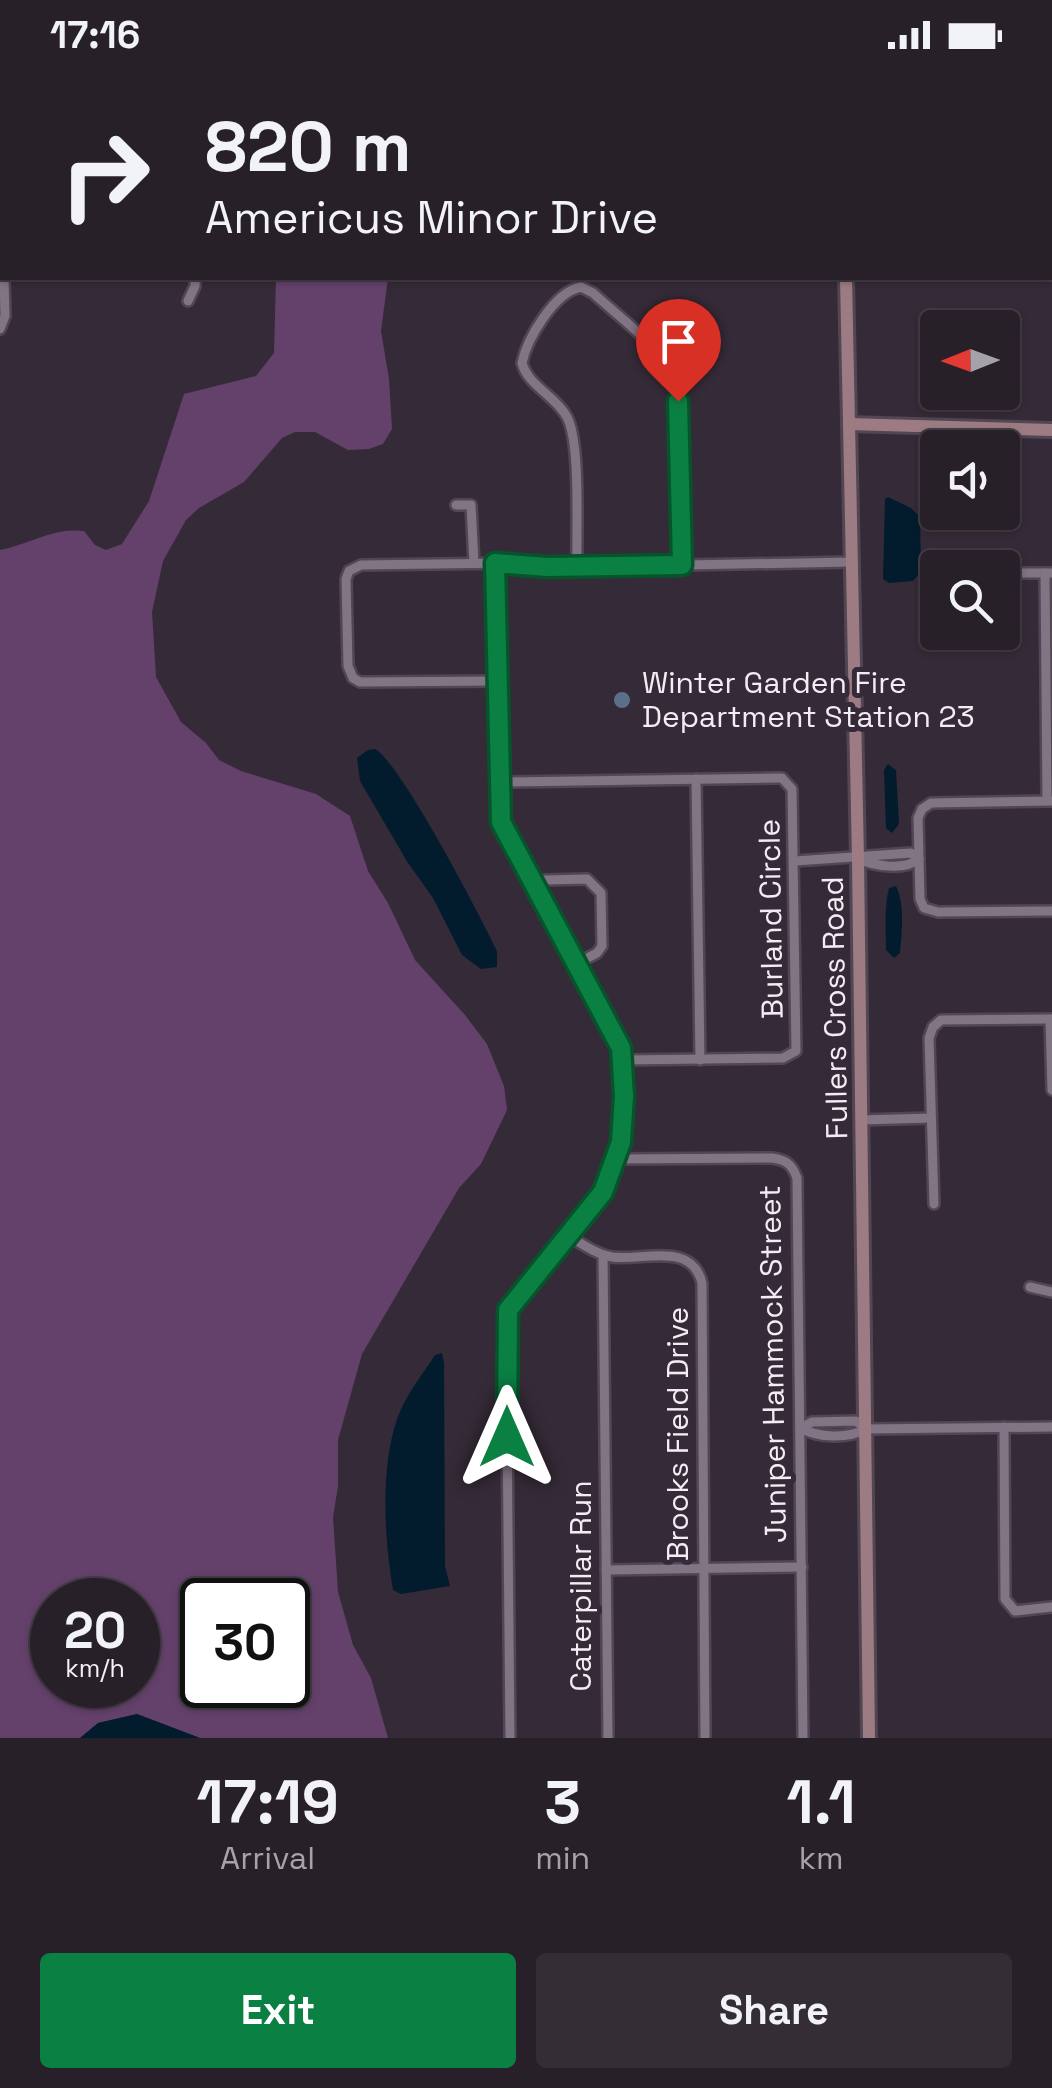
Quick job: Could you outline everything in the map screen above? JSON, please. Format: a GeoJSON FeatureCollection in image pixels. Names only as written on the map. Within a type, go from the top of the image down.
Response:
{"type":"FeatureCollection","features":[{"type":"Feature","properties":{"kind":"street"},"geometry":{"type":"LineString","coordinates":[[0,329],[5,316],[4,280]]}},
{"type":"Feature","properties":{"kind":"street"},"geometry":{"type":"LineString","coordinates":[[188,301],[195,280]]}},
{"type":"Feature","properties":{"kind":"street","name":"Fullers Cross Road"},"geometry":{"type":"LineString","coordinates":[[846,280],[870,1738]]}},
{"type":"Feature","properties":{"kind":"street"},"geometry":{"type":"LineString","coordinates":[[577,567],[572,430],[560,406],[527,376],[522,364],[544,318],[564,294],[580,287],[593,292],[662,358],[672,373],[678,401],[682,565]]}},
{"type":"Feature","properties":{"kind":"street"},"geometry":{"type":"LineString","coordinates":[[848,424],[1052,430]]}},
{"type":"Feature","properties":{"kind":"street"},"geometry":{"type":"LineString","coordinates":[[456,505],[471,505],[474,564]]}},
{"type":"Feature","properties":{"kind":"street"},"geometry":{"type":"LineString","coordinates":[[498,681],[360,682],[352,678],[348,666],[349,571],[361,565],[495,563],[577,567],[852,562]]}},
{"type":"Feature","properties":{"kind":"street"},"geometry":{"type":"LineString","coordinates":[[495,563],[501,822],[621,1048],[624,1096],[617,1159],[603,1192],[512,1303],[506,1320],[510,1738]]}},
{"type":"Feature","properties":{"kind":"street"},"geometry":{"type":"LineString","coordinates":[[1020,573],[1048,573],[1049,801],[931,803],[922,809],[918,818],[920,899],[924,908],[938,912],[1052,911]]}},
{"type":"Feature","properties":{"kind":"street","name":"Burland Circle"},"geometry":{"type":"LineString","coordinates":[[500,782],[775,778],[788,783],[794,799],[796,1051],[783,1058],[623,1060]]}},
{"type":"Feature","properties":{"kind":"street"},"geometry":{"type":"LineString","coordinates":[[696,779],[700,1060]]}},
{"type":"Feature","properties":{"kind":"street"},"geometry":{"type":"LineString","coordinates":[[795,861],[858,859],[873,866],[911,865],[919,859]]}},
{"type":"Feature","properties":{"kind":"street"},"geometry":{"type":"LineString","coordinates":[[535,887],[545,880],[587,879],[601,893],[602,946],[576,964]]}},
{"type":"Feature","properties":{"kind":"street"},"geometry":{"type":"LineString","coordinates":[[934,1204],[929,1038],[941,1020],[1051,1019],[1052,1090]]}},
{"type":"Feature","properties":{"kind":"street"},"geometry":{"type":"LineString","coordinates":[[861,1120],[932,1118]]}},
{"type":"Feature","properties":{"kind":"street","name":"Juniper Hammock Street"},"geometry":{"type":"LineString","coordinates":[[617,1159],[772,1158],[793,1167],[798,1187],[803,1738]]}},
{"type":"Feature","properties":{"kind":"street","name":"Brooks Field Drive"},"geometry":{"type":"LineString","coordinates":[[569,1236],[603,1255],[684,1258],[699,1271],[705,1738]]}},
{"type":"Feature","properties":{"kind":"street","name":"Caterpillar Run"},"geometry":{"type":"LineString","coordinates":[[603,1255],[608,1738]]}},
{"type":"Feature","properties":{"kind":"street"},"geometry":{"type":"LineString","coordinates":[[1030,1287],[1052,1292]]}},
{"type":"Feature","properties":{"kind":"street"},"geometry":{"type":"LineString","coordinates":[[800,1428],[812,1422],[856,1421],[866,1429],[1052,1427]]}},
{"type":"Feature","properties":{"kind":"street"},"geometry":{"type":"LineString","coordinates":[[1004,1427],[1005,1599],[1015,1611]]}},
{"type":"Feature","properties":{"kind":"street"},"geometry":{"type":"LineString","coordinates":[[606,1570],[802,1567]]}},
{"type":"Feature","properties":{"kind":"street"},"geometry":{"type":"LineString","coordinates":[[1015,1611],[1052,1608]]}},
{"type":"Feature","properties":{"kind":"street"},"geometry":{"type":"LineString","coordinates":[[1009,1622],[1015,1611]]}},
{"type":"Feature","properties":{"kind":"shaded area"},"geometry":{"type":"Polygon","coordinates":[[[276,280],[388,280],[381,331],[392,429],[383,444],[348,450],[315,432],[295,432],[282,438],[244,482],[186,520],[163,561],[152,612],[156,677],[181,722],[219,760],[241,771],[316,794],[350,816],[368,871],[415,960],[487,1044],[504,1086],[507,1110],[481,1164],[459,1188],[362,1354],[338,1440],[333,1517],[338,1592],[353,1645],[371,1678],[388,1738],[200,1738],[137,1714],[98,1723],[80,1738],[0,1738],[0,550],[73,530],[84,531],[95,545],[106,550],[122,544],[149,501],[184,394],[256,376],[274,353],[276,280]]]}},
{"type":"Feature","properties":{"kind":"water"},"geometry":{"type":"Polygon","coordinates":[[[885,499],[911,508],[920,517],[920,573],[913,581],[889,583],[883,579],[885,499]]]}},
{"type":"Feature","properties":{"kind":"water"},"geometry":{"type":"Polygon","coordinates":[[[375,749],[402,781],[439,842],[497,951],[497,967],[481,969],[462,955],[433,898],[360,781],[357,758],[375,749]]]}},
{"type":"Feature","properties":{"kind":"water"},"geometry":{"type":"Polygon","coordinates":[[[888,764],[896,770],[899,824],[892,833],[886,828],[884,770],[888,764]]]}},
{"type":"Feature","properties":{"kind":"water"},"geometry":{"type":"Polygon","coordinates":[[[896,886],[902,928],[900,953],[894,958],[886,950],[886,903],[889,888],[896,886]]]}},
{"type":"Feature","properties":{"kind":"water"},"geometry":{"type":"Polygon","coordinates":[[[442,1353],[445,1566],[450,1586],[401,1594],[393,1590],[387,1546],[385,1498],[389,1451],[401,1409],[435,1355],[442,1353]]]}},
{"type":"Feature","properties":{"kind":"water"},"geometry":{"type":"Polygon","coordinates":[[[137,1714],[200,1738],[80,1738],[98,1723],[137,1714]]]}},
{"type":"Feature","properties":{"kind":"place","name":"Winter Garden Fire Department Station 23"},"geometry":{"type":"Point","coordinates":[622,700]}},
{"type":"Feature","properties":{"kind":"route"},"geometry":{"type":"LineString","coordinates":[[507,1437],[508,1310],[603,1192],[621,1142],[624,1096],[621,1048],[501,822],[495,563],[547,567],[682,565],[678,401]]}}]}
